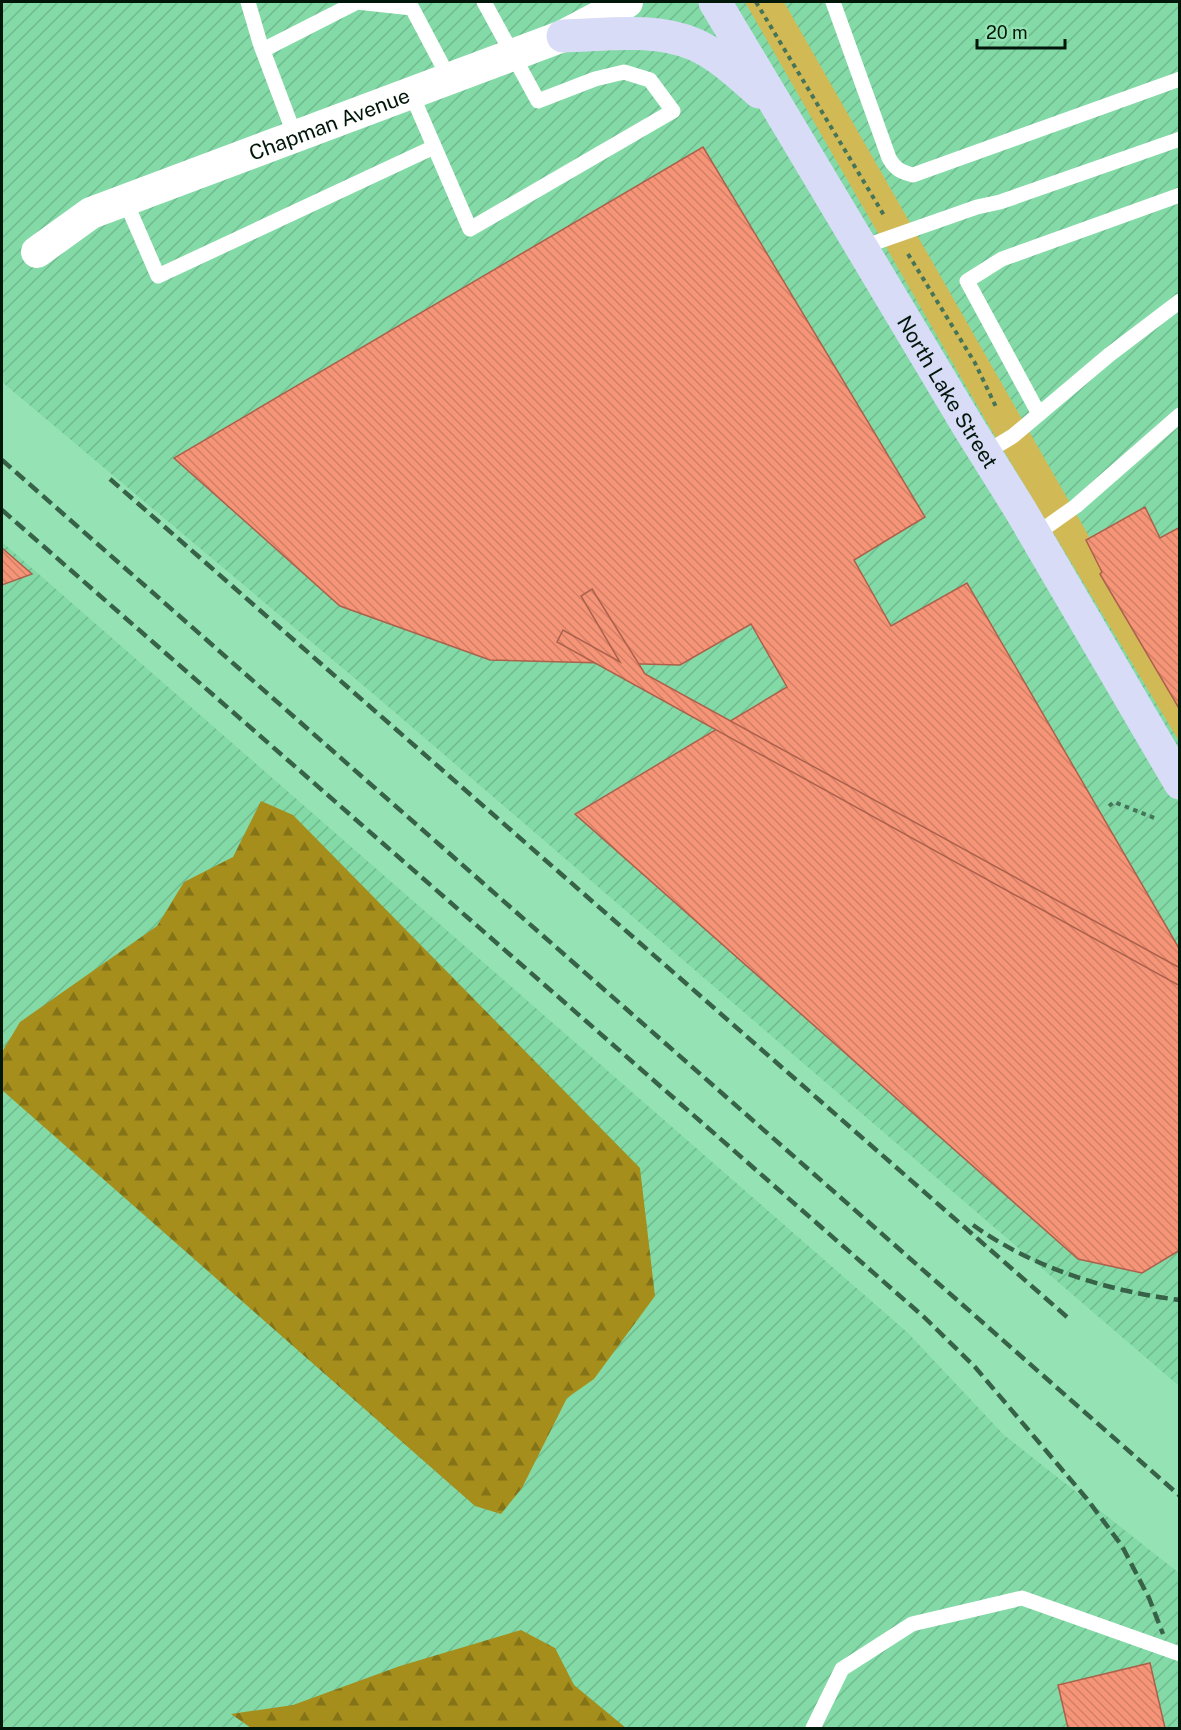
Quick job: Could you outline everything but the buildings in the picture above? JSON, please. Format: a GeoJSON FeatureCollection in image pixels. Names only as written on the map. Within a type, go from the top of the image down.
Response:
{"type":"FeatureCollection","features":[{"type":"Feature","properties":{"kind":"main road","name":"North Lake Street"},"geometry":{"type":"LineString","coordinates":[[715,2],[1035,535],[1179,783]]}},
{"type":"Feature","properties":{"kind":"main road"},"geometry":{"type":"LineString","coordinates":[[563,36],[655,34],[686,42],[726,64],[783,113]]}},
{"type":"Feature","properties":{"kind":"street","name":"Chapman Avenue"},"geometry":{"type":"LineString","coordinates":[[37,252],[91,213],[563,36],[627,2]]}},
{"type":"Feature","properties":{"kind":"lane"},"geometry":{"type":"LineString","coordinates":[[248,2],[295,136]]}},
{"type":"Feature","properties":{"kind":"lane"},"geometry":{"type":"LineString","coordinates":[[263,50],[357,2],[412,8],[449,78]]}},
{"type":"Feature","properties":{"kind":"lane"},"geometry":{"type":"LineString","coordinates":[[411,93],[470,229],[673,111],[650,80],[624,72],[595,79],[538,100],[484,2]]}},
{"type":"Feature","properties":{"kind":"lane"},"geometry":{"type":"LineString","coordinates":[[832,2],[889,158],[902,172],[913,175],[1179,79]]}},
{"type":"Feature","properties":{"kind":"lane"},"geometry":{"type":"LineString","coordinates":[[863,247],[1179,139]]}},
{"type":"Feature","properties":{"kind":"lane"},"geometry":{"type":"LineString","coordinates":[[125,200],[158,276],[435,147]]}},
{"type":"Feature","properties":{"kind":"lane"},"geometry":{"type":"LineString","coordinates":[[1039,414],[967,281],[1002,259],[1179,195]]}},
{"type":"Feature","properties":{"kind":"lane"},"geometry":{"type":"LineString","coordinates":[[985,453],[1013,436],[1109,355],[1179,301]]}},
{"type":"Feature","properties":{"kind":"lane"},"geometry":{"type":"LineString","coordinates":[[1035,535],[1076,506],[1179,415]]}},
{"type":"Feature","properties":{"kind":"lane"},"geometry":{"type":"LineString","coordinates":[[813,1728],[842,1669],[912,1624],[1022,1598],[1179,1654]]}},
{"type":"Feature","properties":{"kind":"path"},"geometry":{"type":"LineString","coordinates":[[1109,806],[1114,802],[1157,819]]}},
{"type":"Feature","properties":{"kind":"shaded area"},"geometry":{"type":"Polygon","coordinates":[[[2,2],[1179,2],[1179,1386],[377,697],[2,382],[2,2]]]}},
{"type":"Feature","properties":{"kind":"shaded area"},"geometry":{"type":"Polygon","coordinates":[[[745,2],[784,2],[1179,694],[1179,741],[993,433],[745,2]]]}},
{"type":"Feature","properties":{"kind":"shaded area"},"geometry":{"type":"Polygon","coordinates":[[[2,542],[908,1333],[1004,1435],[1179,1573],[1179,1728],[2,1728],[2,542]]]}},
{"type":"Feature","properties":{"kind":"green space"},"geometry":{"type":"Polygon","coordinates":[[[261,801],[293,815],[640,1168],[655,1296],[594,1379],[567,1398],[522,1488],[501,1514],[475,1506],[2,1090],[2,1052],[20,1022],[157,926],[184,882],[233,857],[261,801]]]}},
{"type":"Feature","properties":{"kind":"green space"},"geometry":{"type":"Polygon","coordinates":[[[521,1630],[555,1648],[574,1685],[626,1728],[251,1728],[231,1714],[293,1705],[400,1666],[521,1630]]]}},
{"type":"Feature","properties":{"kind":"railway"},"geometry":{"type":"LineString","coordinates":[[2,460],[1180,1496]]}},
{"type":"Feature","properties":{"kind":"railway"},"geometry":{"type":"LineString","coordinates":[[110,479],[1067,1317]]}},
{"type":"Feature","properties":{"kind":"railway"},"geometry":{"type":"LineString","coordinates":[[2,510],[924,1317],[975,1367],[1087,1499],[1122,1546],[1149,1598],[1163,1634]]}},
{"type":"Feature","properties":{"kind":"railway"},"geometry":{"type":"LineString","coordinates":[[973,1225],[1020,1254],[1072,1275],[1125,1291],[1180,1300]]}}]}
